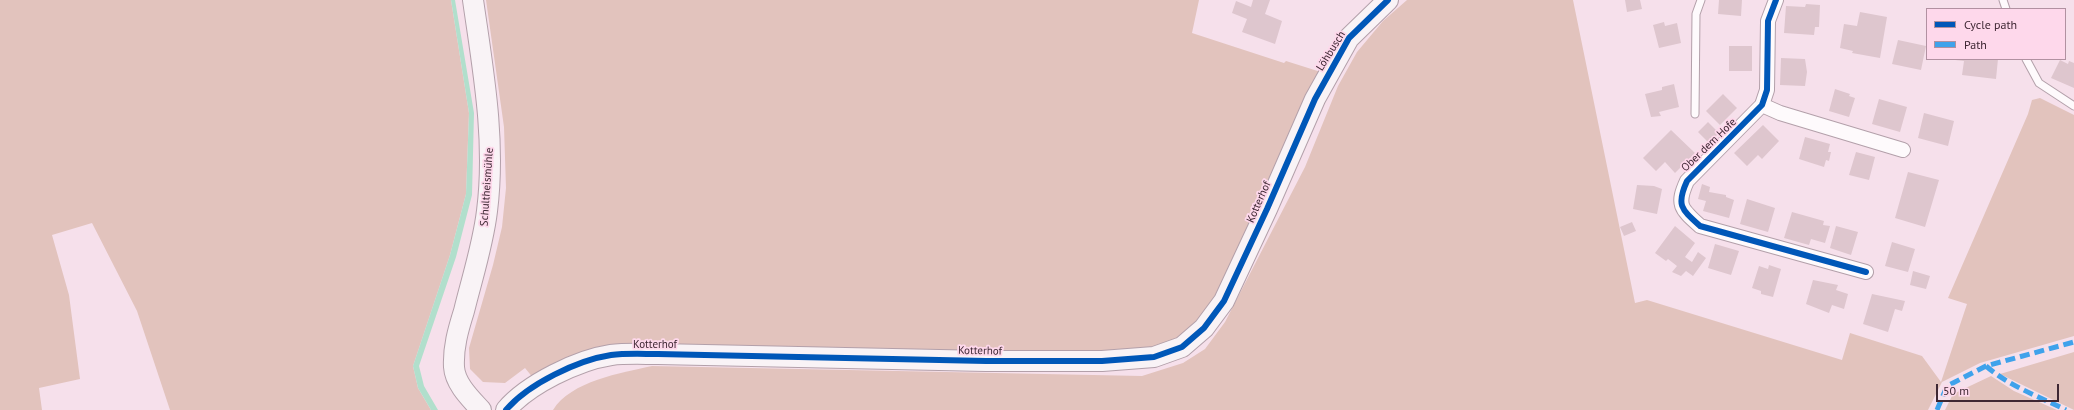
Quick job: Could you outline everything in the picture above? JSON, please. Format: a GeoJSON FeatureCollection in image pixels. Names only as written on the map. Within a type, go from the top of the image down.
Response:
{"type":"FeatureCollection","features":[{"type":"Feature","properties":{"kind":"street","name":"Schultheismühle"},"geometry":{"type":"LineString","coordinates":[[473,0],[487,100],[491,149],[488,203],[481,244],[453,349],[454,370],[464,392],[481,410]]}},
{"type":"Feature","properties":{"kind":"street","name":"Löhbusch"},"geometry":{"type":"LineString","coordinates":[[1315,99],[1349,38],[1388,0]]}},
{"type":"Feature","properties":{"kind":"street"},"geometry":{"type":"LineString","coordinates":[[1776,0],[1768,21],[1766,90],[1762,105],[1780,113],[1903,150]]}},
{"type":"Feature","properties":{"kind":"street","name":"Kotterhof"},"geometry":{"type":"LineString","coordinates":[[506,410],[537,385],[579,364],[611,355],[658,354],[986,361],[1102,361],[1154,357],[1182,347],[1204,328],[1224,301],[1267,210],[1315,99]]}},
{"type":"Feature","properties":{"kind":"street","name":"Ober dem Hofe"},"geometry":{"type":"LineString","coordinates":[[1762,105],[1687,181],[1680,196],[1684,212],[1700,226],[1866,272]]}},
{"type":"Feature","properties":{"kind":"lane"},"geometry":{"type":"LineString","coordinates":[[1695,114],[1696,14],[1701,0]]}},
{"type":"Feature","properties":{"kind":"lane"},"geometry":{"type":"LineString","coordinates":[[2026,60],[2038,83],[2074,106]]}},
{"type":"Feature","properties":{"kind":"shaded area"},"geometry":{"type":"Polygon","coordinates":[[[0,0],[451,0],[469,113],[466,194],[450,255],[413,366],[418,388],[431,410],[170,410],[137,311],[92,223],[52,235],[69,295],[80,379],[39,388],[42,410],[0,410],[0,0]]]}},
{"type":"Feature","properties":{"kind":"shaded area"},"geometry":{"type":"Polygon","coordinates":[[[451,0],[455,0],[474,113],[472,195],[456,257],[419,366],[424,386],[438,410],[431,410],[418,388],[413,366],[450,255],[466,194],[469,113],[451,0]]]}},
{"type":"Feature","properties":{"kind":"shaded area"},"geometry":{"type":"Polygon","coordinates":[[[486,0],[1199,0],[1192,33],[1284,63],[1286,61],[1324,73],[1201,327],[1153,354],[656,350],[534,379],[525,368],[505,383],[483,382],[470,369],[469,348],[493,265],[502,227],[506,188],[504,127],[486,0]]]}},
{"type":"Feature","properties":{"kind":"shaded area"},"geometry":{"type":"Polygon","coordinates":[[[1407,0],[1573,0],[1635,303],[1647,300],[1842,360],[1850,333],[1922,356],[1941,382],[1967,304],[1948,298],[2028,114],[2032,100],[2040,98],[2074,115],[2074,336],[1980,363],[1942,382],[1928,410],[553,410],[561,400],[584,385],[612,375],[652,366],[1142,376],[1183,363],[1205,349],[1225,322],[1305,167],[1338,86],[1357,52],[1383,21],[1407,0]]]}},
{"type":"Feature","properties":{"kind":"shaded area"},"geometry":{"type":"Polygon","coordinates":[[[2074,352],[2074,410],[2000,374],[2074,352]]]}},
{"type":"Feature","properties":{"kind":"shaded area"},"geometry":{"type":"Polygon","coordinates":[[[1991,376],[2014,391],[2057,410],[1945,410],[1953,394],[1991,376]]]}},
{"type":"Feature","properties":{"kind":"building"},"geometry":{"type":"Polygon","coordinates":[[[1253,0],[1270,0],[1265,14],[1282,21],[1275,44],[1242,32],[1247,19],[1232,13],[1236,1],[1251,7],[1253,0]]]}},
{"type":"Feature","properties":{"kind":"building"},"geometry":{"type":"Polygon","coordinates":[[[1625,0],[1640,0],[1642,9],[1627,12],[1625,0]]]}},
{"type":"Feature","properties":{"kind":"building"},"geometry":{"type":"Polygon","coordinates":[[[1719,0],[1742,0],[1741,16],[1718,14],[1719,0]]]}},
{"type":"Feature","properties":{"kind":"building"},"geometry":{"type":"Polygon","coordinates":[[[1806,4],[1820,5],[1819,27],[1815,27],[1814,35],[1784,33],[1786,6],[1805,7],[1806,4]]]}},
{"type":"Feature","properties":{"kind":"building"},"geometry":{"type":"Polygon","coordinates":[[[1860,12],[1887,17],[1880,58],[1852,53],[1853,51],[1840,48],[1844,24],[1857,26],[1860,12]]]}},
{"type":"Feature","properties":{"kind":"building"},"geometry":{"type":"Polygon","coordinates":[[[1664,22],[1665,26],[1677,23],[1681,43],[1659,48],[1653,25],[1664,22]]]}},
{"type":"Feature","properties":{"kind":"building"},"geometry":{"type":"Polygon","coordinates":[[[1898,40],[1926,46],[1921,70],[1892,64],[1898,40]]]}},
{"type":"Feature","properties":{"kind":"building"},"geometry":{"type":"Polygon","coordinates":[[[1729,46],[1752,46],[1752,71],[1729,71],[1729,46]]]}},
{"type":"Feature","properties":{"kind":"building"},"geometry":{"type":"Polygon","coordinates":[[[1781,58],[1805,59],[1807,72],[1805,86],[1780,85],[1781,58]]]}},
{"type":"Feature","properties":{"kind":"building"},"geometry":{"type":"Polygon","coordinates":[[[1955,60],[1998,60],[1996,79],[1962,75],[1964,61],[1955,60]]]}},
{"type":"Feature","properties":{"kind":"building"},"geometry":{"type":"Polygon","coordinates":[[[2060,60],[2068,64],[2069,61],[2074,63],[2074,88],[2051,78],[2060,60]]]}},
{"type":"Feature","properties":{"kind":"building"},"geometry":{"type":"Polygon","coordinates":[[[1674,84],[1679,107],[1659,112],[1661,116],[1651,117],[1645,94],[1662,90],[1662,87],[1674,84]]]}},
{"type":"Feature","properties":{"kind":"building"},"geometry":{"type":"Polygon","coordinates":[[[1835,89],[1850,94],[1849,96],[1855,98],[1849,117],[1829,111],[1835,89]]]}},
{"type":"Feature","properties":{"kind":"building"},"geometry":{"type":"Polygon","coordinates":[[[1723,94],[1737,108],[1720,125],[1706,111],[1723,94]]]}},
{"type":"Feature","properties":{"kind":"building"},"geometry":{"type":"Polygon","coordinates":[[[1879,99],[1907,107],[1900,132],[1872,124],[1879,99]]]}},
{"type":"Feature","properties":{"kind":"building"},"geometry":{"type":"Polygon","coordinates":[[[1924,113],[1954,121],[1948,146],[1918,138],[1924,113]]]}},
{"type":"Feature","properties":{"kind":"building"},"geometry":{"type":"Polygon","coordinates":[[[1708,122],[1719,133],[1709,143],[1698,132],[1708,122]]]}},
{"type":"Feature","properties":{"kind":"building"},"geometry":{"type":"Polygon","coordinates":[[[1763,125],[1779,141],[1762,159],[1758,155],[1747,166],[1734,153],[1763,125]]]}},
{"type":"Feature","properties":{"kind":"building"},"geometry":{"type":"Polygon","coordinates":[[[1671,130],[1695,153],[1675,173],[1665,162],[1656,171],[1643,158],[1671,130]]]}},
{"type":"Feature","properties":{"kind":"building"},"geometry":{"type":"Polygon","coordinates":[[[1805,137],[1830,144],[1828,152],[1831,152],[1829,161],[1826,160],[1824,167],[1799,159],[1805,137]]]}},
{"type":"Feature","properties":{"kind":"building"},"geometry":{"type":"Polygon","coordinates":[[[1856,152],[1875,157],[1869,180],[1849,175],[1856,152]]]}},
{"type":"Feature","properties":{"kind":"building"},"geometry":{"type":"Polygon","coordinates":[[[1908,172],[1939,180],[1925,227],[1895,218],[1908,172]]]}},
{"type":"Feature","properties":{"kind":"building"},"geometry":{"type":"Polygon","coordinates":[[[1702,184],[1710,187],[1709,192],[1726,195],[1726,197],[1734,200],[1729,218],[1703,211],[1706,201],[1698,199],[1702,184]]]}},
{"type":"Feature","properties":{"kind":"building"},"geometry":{"type":"Polygon","coordinates":[[[1637,185],[1654,186],[1662,189],[1657,214],[1633,209],[1637,185]]]}},
{"type":"Feature","properties":{"kind":"building"},"geometry":{"type":"Polygon","coordinates":[[[1747,199],[1775,208],[1768,232],[1740,224],[1747,199]]]}},
{"type":"Feature","properties":{"kind":"building"},"geometry":{"type":"Polygon","coordinates":[[[1792,212],[1824,221],[1823,225],[1830,226],[1825,243],[1811,239],[1809,245],[1784,238],[1792,212]]]}},
{"type":"Feature","properties":{"kind":"building"},"geometry":{"type":"Polygon","coordinates":[[[1632,222],[1636,231],[1624,236],[1620,227],[1632,222]]]}},
{"type":"Feature","properties":{"kind":"building"},"geometry":{"type":"Polygon","coordinates":[[[1675,226],[1695,243],[1685,257],[1692,262],[1698,252],[1706,258],[1693,276],[1686,271],[1681,276],[1672,272],[1677,266],[1668,259],[1666,261],[1655,253],[1675,226]]]}},
{"type":"Feature","properties":{"kind":"building"},"geometry":{"type":"Polygon","coordinates":[[[1836,226],[1858,232],[1851,255],[1830,248],[1836,226]]]}},
{"type":"Feature","properties":{"kind":"building"},"geometry":{"type":"Polygon","coordinates":[[[1892,242],[1915,249],[1908,272],[1885,266],[1892,242]]]}},
{"type":"Feature","properties":{"kind":"building"},"geometry":{"type":"Polygon","coordinates":[[[1715,244],[1739,251],[1731,275],[1708,268],[1715,244]]]}},
{"type":"Feature","properties":{"kind":"building"},"geometry":{"type":"Polygon","coordinates":[[[1769,265],[1781,269],[1773,297],[1761,294],[1761,291],[1752,288],[1759,266],[1768,269],[1769,265]]]}},
{"type":"Feature","properties":{"kind":"building"},"geometry":{"type":"Polygon","coordinates":[[[1913,271],[1930,276],[1926,289],[1910,285],[1913,271]]]}},
{"type":"Feature","properties":{"kind":"building"},"geometry":{"type":"Polygon","coordinates":[[[1813,280],[1838,285],[1836,290],[1848,294],[1844,309],[1832,305],[1829,313],[1806,304],[1813,280]]]}},
{"type":"Feature","properties":{"kind":"building"},"geometry":{"type":"Polygon","coordinates":[[[1872,294],[1905,301],[1902,311],[1895,309],[1888,332],[1863,324],[1872,294]]]}},
{"type":"Feature","properties":{"kind":"marked path"},"geometry":{"type":"LineString","coordinates":[[1937,410],[1947,386],[1986,366],[2074,342]]}},
{"type":"Feature","properties":{"kind":"marked path"},"geometry":{"type":"LineString","coordinates":[[1986,366],[2014,385],[2066,410]]}},
{"type":"Feature","properties":{"kind":"cycle path"},"geometry":{"type":"LineString","coordinates":[[506,410],[515,400],[540,382],[584,362],[617,354],[986,361],[1102,361],[1154,357],[1182,347],[1204,328],[1224,301],[1267,209],[1315,99],[1349,38],[1388,0]]}},
{"type":"Feature","properties":{"kind":"cycle path"},"geometry":{"type":"LineString","coordinates":[[1776,0],[1768,21],[1767,90],[1762,105],[1687,181],[1682,196],[1682,206],[1688,215],[1700,226],[1866,272]]}}]}
